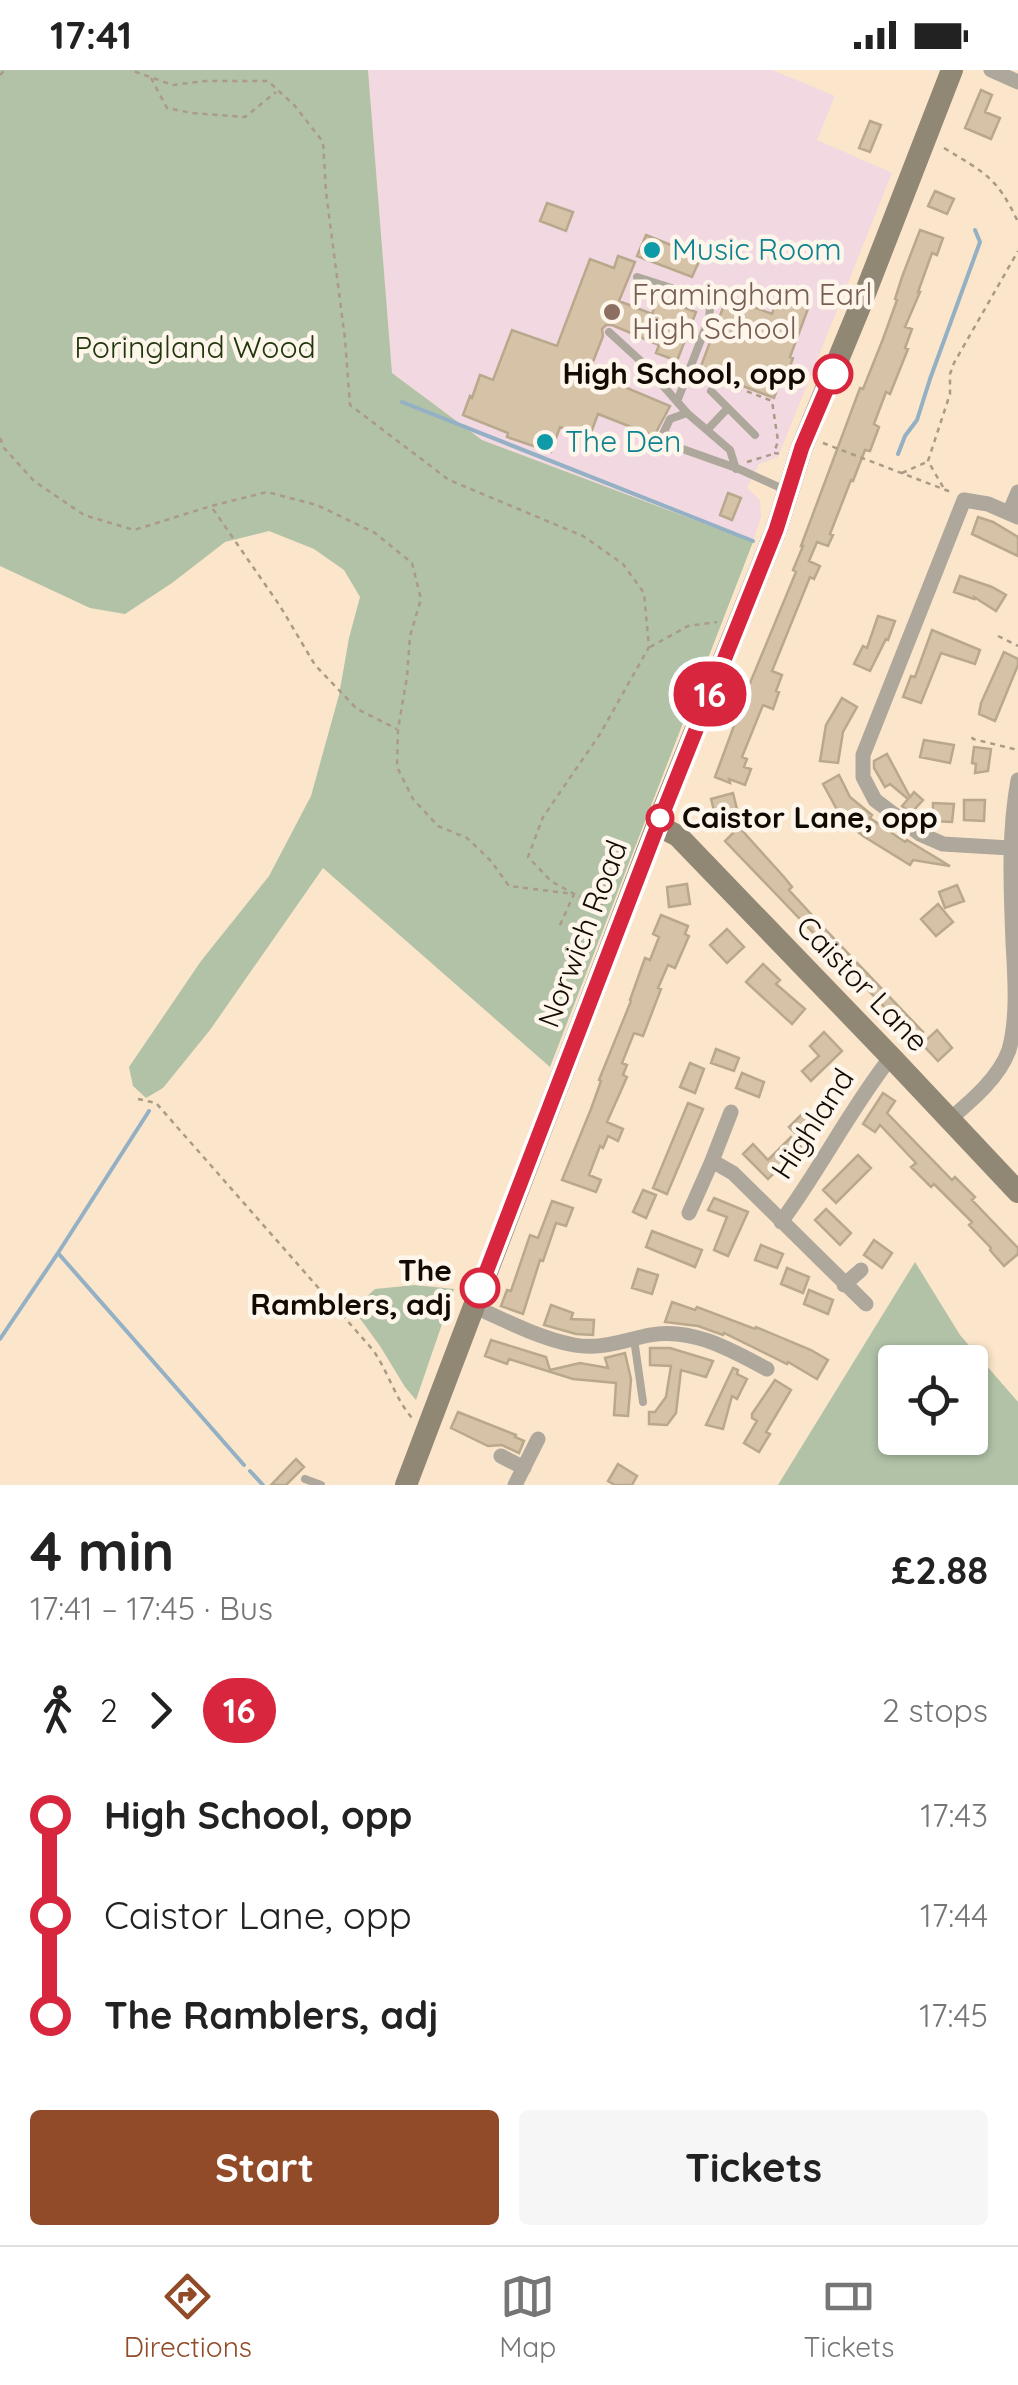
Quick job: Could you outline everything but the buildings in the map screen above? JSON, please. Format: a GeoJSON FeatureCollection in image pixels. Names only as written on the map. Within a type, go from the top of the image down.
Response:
{"type":"FeatureCollection","features":[{"type":"Feature","properties":{"kind":"main road","name":"Norwich Road"},"geometry":{"type":"LineString","coordinates":[[406,1485],[952,70]]}},
{"type":"Feature","properties":{"kind":"main road","name":"Caistor Lane"},"geometry":{"type":"LineString","coordinates":[[658,825],[678,836],[1018,1192]]}},
{"type":"Feature","properties":{"kind":"street"},"geometry":{"type":"LineString","coordinates":[[992,70],[1018,82]]}},
{"type":"Feature","properties":{"kind":"street"},"geometry":{"type":"LineString","coordinates":[[1010,848],[943,844],[920,834],[875,800],[863,777],[863,755],[964,500],[1014,514],[1018,492]]}},
{"type":"Feature","properties":{"kind":"street"},"geometry":{"type":"LineString","coordinates":[[949,1120],[991,1080],[1010,1051],[1016,1017],[1010,848],[1018,780]]}},
{"type":"Feature","properties":{"kind":"street","name":"Highland"},"geometry":{"type":"LineString","coordinates":[[782,1222],[891,1057]]}},
{"type":"Feature","properties":{"kind":"street"},"geometry":{"type":"LineString","coordinates":[[689,1213],[731,1112]]}},
{"type":"Feature","properties":{"kind":"street","name":"Highland"},"geometry":{"type":"LineString","coordinates":[[712,1161],[733,1172],[866,1304]]}},
{"type":"Feature","properties":{"kind":"street"},"geometry":{"type":"LineString","coordinates":[[844,1284],[860,1270]]}},
{"type":"Feature","properties":{"kind":"street"},"geometry":{"type":"LineString","coordinates":[[473,1306],[508,1323],[576,1346],[607,1347],[674,1332],[702,1338],[767,1370]]}},
{"type":"Feature","properties":{"kind":"street"},"geometry":{"type":"LineString","coordinates":[[515,1485],[538,1439]]}},
{"type":"Feature","properties":{"kind":"street"},"geometry":{"type":"LineString","coordinates":[[501,1456],[524,1468]]}},
{"type":"Feature","properties":{"kind":"lane"},"geometry":{"type":"LineString","coordinates":[[637,277],[706,299],[710,309],[678,399]]}},
{"type":"Feature","properties":{"kind":"lane"},"geometry":{"type":"LineString","coordinates":[[609,332],[678,399],[687,413],[730,450],[736,469]]}},
{"type":"Feature","properties":{"kind":"lane"},"geometry":{"type":"LineString","coordinates":[[711,391],[755,434]]}},
{"type":"Feature","properties":{"kind":"lane"},"geometry":{"type":"LineString","coordinates":[[708,429],[728,408]]}},
{"type":"Feature","properties":{"kind":"lane"},"geometry":{"type":"LineString","coordinates":[[655,450],[670,419],[687,413]]}},
{"type":"Feature","properties":{"kind":"lane"},"geometry":{"type":"LineString","coordinates":[[660,441],[788,491]]}},
{"type":"Feature","properties":{"kind":"lane"},"geometry":{"type":"LineString","coordinates":[[634,1339],[643,1402]]}},
{"type":"Feature","properties":{"kind":"lane"},"geometry":{"type":"LineString","coordinates":[[304,1479],[322,1485]]}},
{"type":"Feature","properties":{"kind":"path"},"geometry":{"type":"LineString","coordinates":[[0,75],[5,70]]}},
{"type":"Feature","properties":{"kind":"path"},"geometry":{"type":"LineString","coordinates":[[130,70],[173,85],[268,81],[294,106],[323,142],[350,405],[448,480],[583,536],[623,564],[644,592],[649,647]]}},
{"type":"Feature","properties":{"kind":"path"},"geometry":{"type":"LineString","coordinates":[[150,77],[167,108],[192,113],[245,117],[278,90]]}},
{"type":"Feature","properties":{"kind":"path"},"geometry":{"type":"LineString","coordinates":[[926,137],[991,177],[1018,222]]}},
{"type":"Feature","properties":{"kind":"path"},"geometry":{"type":"LineString","coordinates":[[943,488],[928,462],[950,394],[950,374],[1018,251]]}},
{"type":"Feature","properties":{"kind":"path"},"geometry":{"type":"LineString","coordinates":[[691,366],[772,401],[778,442],[774,453]]}},
{"type":"Feature","properties":{"kind":"path"},"geometry":{"type":"LineString","coordinates":[[0,438],[4,448],[34,481],[84,515],[134,530],[267,492],[317,505],[374,533],[412,563],[421,599],[410,636],[397,766],[413,799],[438,826],[467,838],[491,860],[509,886],[574,894]]}},
{"type":"Feature","properties":{"kind":"path"},"geometry":{"type":"LineString","coordinates":[[807,438],[943,488],[964,500]]}},
{"type":"Feature","properties":{"kind":"path"},"geometry":{"type":"LineString","coordinates":[[746,462],[774,453],[788,454]]}},
{"type":"Feature","properties":{"kind":"path"},"geometry":{"type":"LineString","coordinates":[[901,474],[928,462]]}},
{"type":"Feature","properties":{"kind":"path"},"geometry":{"type":"LineString","coordinates":[[213,509],[315,665],[356,710],[398,729]]}},
{"type":"Feature","properties":{"kind":"path"},"geometry":{"type":"LineString","coordinates":[[624,914],[551,881],[528,857],[543,817],[600,734],[649,647],[688,626],[718,622],[736,628]]}},
{"type":"Feature","properties":{"kind":"path"},"geometry":{"type":"LineString","coordinates":[[998,636],[1018,646]]}},
{"type":"Feature","properties":{"kind":"path"},"geometry":{"type":"LineString","coordinates":[[972,737],[1018,750]]}},
{"type":"Feature","properties":{"kind":"path"},"geometry":{"type":"LineString","coordinates":[[560,925],[574,894]]}},
{"type":"Feature","properties":{"kind":"path"},"geometry":{"type":"LineString","coordinates":[[138,1099],[156,1103],[374,1350],[400,1405],[414,1420],[428,1427]]}},
{"type":"Feature","properties":{"kind":"shaded area","name":"Framingham Earl High School"},"geometry":{"type":"Polygon","coordinates":[[[368,70],[772,70],[835,96],[817,140],[892,173],[778,457],[759,464],[747,488],[760,500],[761,517],[753,542],[482,440],[392,373],[368,70]]]}},
{"type":"Feature","properties":{"kind":"green space","name":"Poringland Wood"},"geometry":{"type":"Polygon","coordinates":[[[0,70],[368,70],[392,373],[482,440],[753,542],[550,1067],[323,868],[210,1030],[163,1088],[146,1098],[133,1086],[129,1067],[201,961],[269,876],[311,796],[339,695],[360,597],[344,570],[314,549],[269,531],[225,542],[125,614],[90,608],[0,566],[0,70]]]}},
{"type":"Feature","properties":{"kind":"green space"},"geometry":{"type":"Polygon","coordinates":[[[915,1262],[969,1345],[878,1345],[878,1455],[988,1455],[988,1367],[1018,1402],[1018,1485],[778,1485],[915,1262]]]}},
{"type":"Feature","properties":{"kind":"green space"},"geometry":{"type":"Polygon","coordinates":[[[415,1285],[454,1289],[416,1400],[353,1309],[375,1289],[415,1285]]]}},
{"type":"Feature","properties":{"kind":"waterway"},"geometry":{"type":"LineString","coordinates":[[898,454],[917,420],[980,242],[975,230]]}},
{"type":"Feature","properties":{"kind":"waterway"},"geometry":{"type":"LineString","coordinates":[[402,402],[753,541]]}},
{"type":"Feature","properties":{"kind":"waterway"},"geometry":{"type":"LineString","coordinates":[[0,1339],[149,1111]]}},
{"type":"Feature","properties":{"kind":"waterway"},"geometry":{"type":"LineString","coordinates":[[58,1253],[244,1465]]}},
{"type":"Feature","properties":{"kind":"waterway"},"geometry":{"type":"LineString","coordinates":[[250,1471],[263,1485]]}},
{"type":"Feature","properties":{"kind":"bus line","name":"16"},"geometry":{"type":"LineString","coordinates":[[480,1288],[776,530],[802,447],[833,374]]}},
{"type":"Feature","properties":{"kind":"place","name":"Music Room"},"geometry":{"type":"Point","coordinates":[652,250]}},
{"type":"Feature","properties":{"kind":"place","name":"Framingham Earl High School"},"geometry":{"type":"Point","coordinates":[612,312]}},
{"type":"Feature","properties":{"kind":"place","name":"High School, opp"},"geometry":{"type":"Point","coordinates":[833,374]}},
{"type":"Feature","properties":{"kind":"place","name":"The Den"},"geometry":{"type":"Point","coordinates":[545,442]}},
{"type":"Feature","properties":{"kind":"place","name":"Caistor Lane, opp"},"geometry":{"type":"Point","coordinates":[660,818]}},
{"type":"Feature","properties":{"kind":"place","name":"The Ramblers, adj"},"geometry":{"type":"Point","coordinates":[480,1288]}}]}
